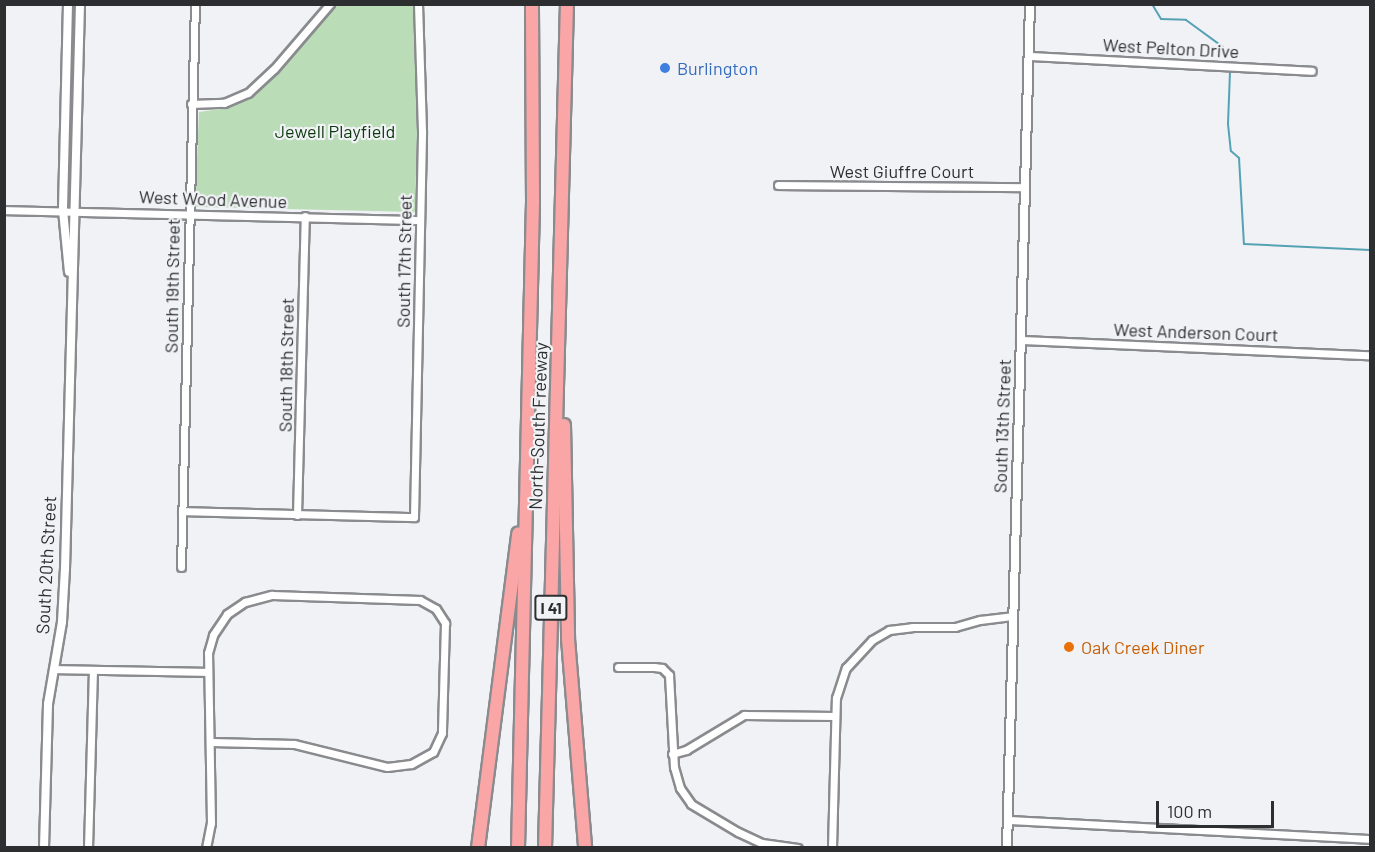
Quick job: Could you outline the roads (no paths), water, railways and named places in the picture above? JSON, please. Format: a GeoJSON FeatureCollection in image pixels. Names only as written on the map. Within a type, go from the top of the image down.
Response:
{"type":"FeatureCollection","features":[{"type":"Feature","properties":{"kind":"highway","name":"North-South Freeway"},"geometry":{"type":"LineString","coordinates":[[518,848],[533,200],[530,4]]}},
{"type":"Feature","properties":{"kind":"highway","name":"North-South Freeway"},"geometry":{"type":"LineString","coordinates":[[545,848],[567,4]]}},
{"type":"Feature","properties":{"kind":"highway"},"geometry":{"type":"LineString","coordinates":[[558,368],[564,420],[565,560],[569,650],[585,848]]}},
{"type":"Feature","properties":{"kind":"highway"},"geometry":{"type":"LineString","coordinates":[[478,848],[515,567],[527,453]]}},
{"type":"Feature","properties":{"kind":"street","name":"South 20th Street"},"geometry":{"type":"LineString","coordinates":[[68,4],[63,210],[71,285]]}},
{"type":"Feature","properties":{"kind":"street","name":"South 20th Street"},"geometry":{"type":"LineString","coordinates":[[44,848],[48,704],[62,622],[80,4]]}},
{"type":"Feature","properties":{"kind":"street","name":"South 19th Street"},"geometry":{"type":"LineString","coordinates":[[181,567],[188,213],[195,4]]}},
{"type":"Feature","properties":{"kind":"street","name":"South 17th Street"},"geometry":{"type":"LineString","coordinates":[[297,514],[414,517],[422,131],[418,4]]}},
{"type":"Feature","properties":{"kind":"street","name":"South 13th Street"},"geometry":{"type":"LineString","coordinates":[[1007,848],[1030,4]]}},
{"type":"Feature","properties":{"kind":"street"},"geometry":{"type":"LineString","coordinates":[[191,104],[224,102],[248,93],[267,76],[329,5]]}},
{"type":"Feature","properties":{"kind":"street","name":"West Pelton Drive"},"geometry":{"type":"LineString","coordinates":[[1029,56],[1312,70]]}},
{"type":"Feature","properties":{"kind":"street","name":"West Giuffre Court"},"geometry":{"type":"LineString","coordinates":[[778,185],[1025,187]]}},
{"type":"Feature","properties":{"kind":"street","name":"West Wood Avenue"},"geometry":{"type":"LineString","coordinates":[[4,210],[420,220]]}},
{"type":"Feature","properties":{"kind":"street","name":"South 18th Street"},"geometry":{"type":"LineString","coordinates":[[297,514],[305,216]]}},
{"type":"Feature","properties":{"kind":"street","name":"West Anderson Court"},"geometry":{"type":"LineString","coordinates":[[1020,340],[1371,355]]}},
{"type":"Feature","properties":{"kind":"street"},"geometry":{"type":"LineString","coordinates":[[182,511],[297,514]]}},
{"type":"Feature","properties":{"kind":"street"},"geometry":{"type":"LineString","coordinates":[[206,848],[211,823],[208,653],[213,635],[227,614],[244,602],[273,595],[420,600],[436,609],[445,622],[441,733],[433,752],[411,764],[387,767],[294,744],[211,741]]}},
{"type":"Feature","properties":{"kind":"street"},"geometry":{"type":"LineString","coordinates":[[832,848],[835,716],[838,686],[846,668],[872,640],[890,630],[912,627],[956,627],[980,620],[1012,616]]}},
{"type":"Feature","properties":{"kind":"street"},"geometry":{"type":"LineString","coordinates":[[618,667],[662,668],[669,675],[672,754],[676,779],[685,797],[698,809],[738,832],[773,846],[798,848]]}},
{"type":"Feature","properties":{"kind":"street"},"geometry":{"type":"LineString","coordinates":[[53,669],[208,672]]}},
{"type":"Feature","properties":{"kind":"street"},"geometry":{"type":"LineString","coordinates":[[88,848],[93,670]]}},
{"type":"Feature","properties":{"kind":"street"},"geometry":{"type":"LineString","coordinates":[[672,754],[686,750],[744,715],[835,716]]}},
{"type":"Feature","properties":{"kind":"street"},"geometry":{"type":"LineString","coordinates":[[1008,820],[1371,839]]}},
{"type":"Feature","properties":{"kind":"waterway"},"geometry":{"type":"LineString","coordinates":[[1152,4],[1161,19],[1186,20],[1223,47],[1225,55]]}},
{"type":"Feature","properties":{"kind":"waterway"},"geometry":{"type":"LineString","coordinates":[[1230,72],[1228,124],[1231,151],[1239,158],[1244,244],[1370,250]]}},
{"type":"Feature","properties":{"kind":"place","name":"Burlington"},"geometry":{"type":"Point","coordinates":[665,68]}},
{"type":"Feature","properties":{"kind":"place","name":"Oak Creek Diner"},"geometry":{"type":"Point","coordinates":[1069,647]}},
{"type":"Feature","properties":{"kind":"park label","name":"Jewell Playfield"},"geometry":{"type":"Point","coordinates":[335,131]}}]}
